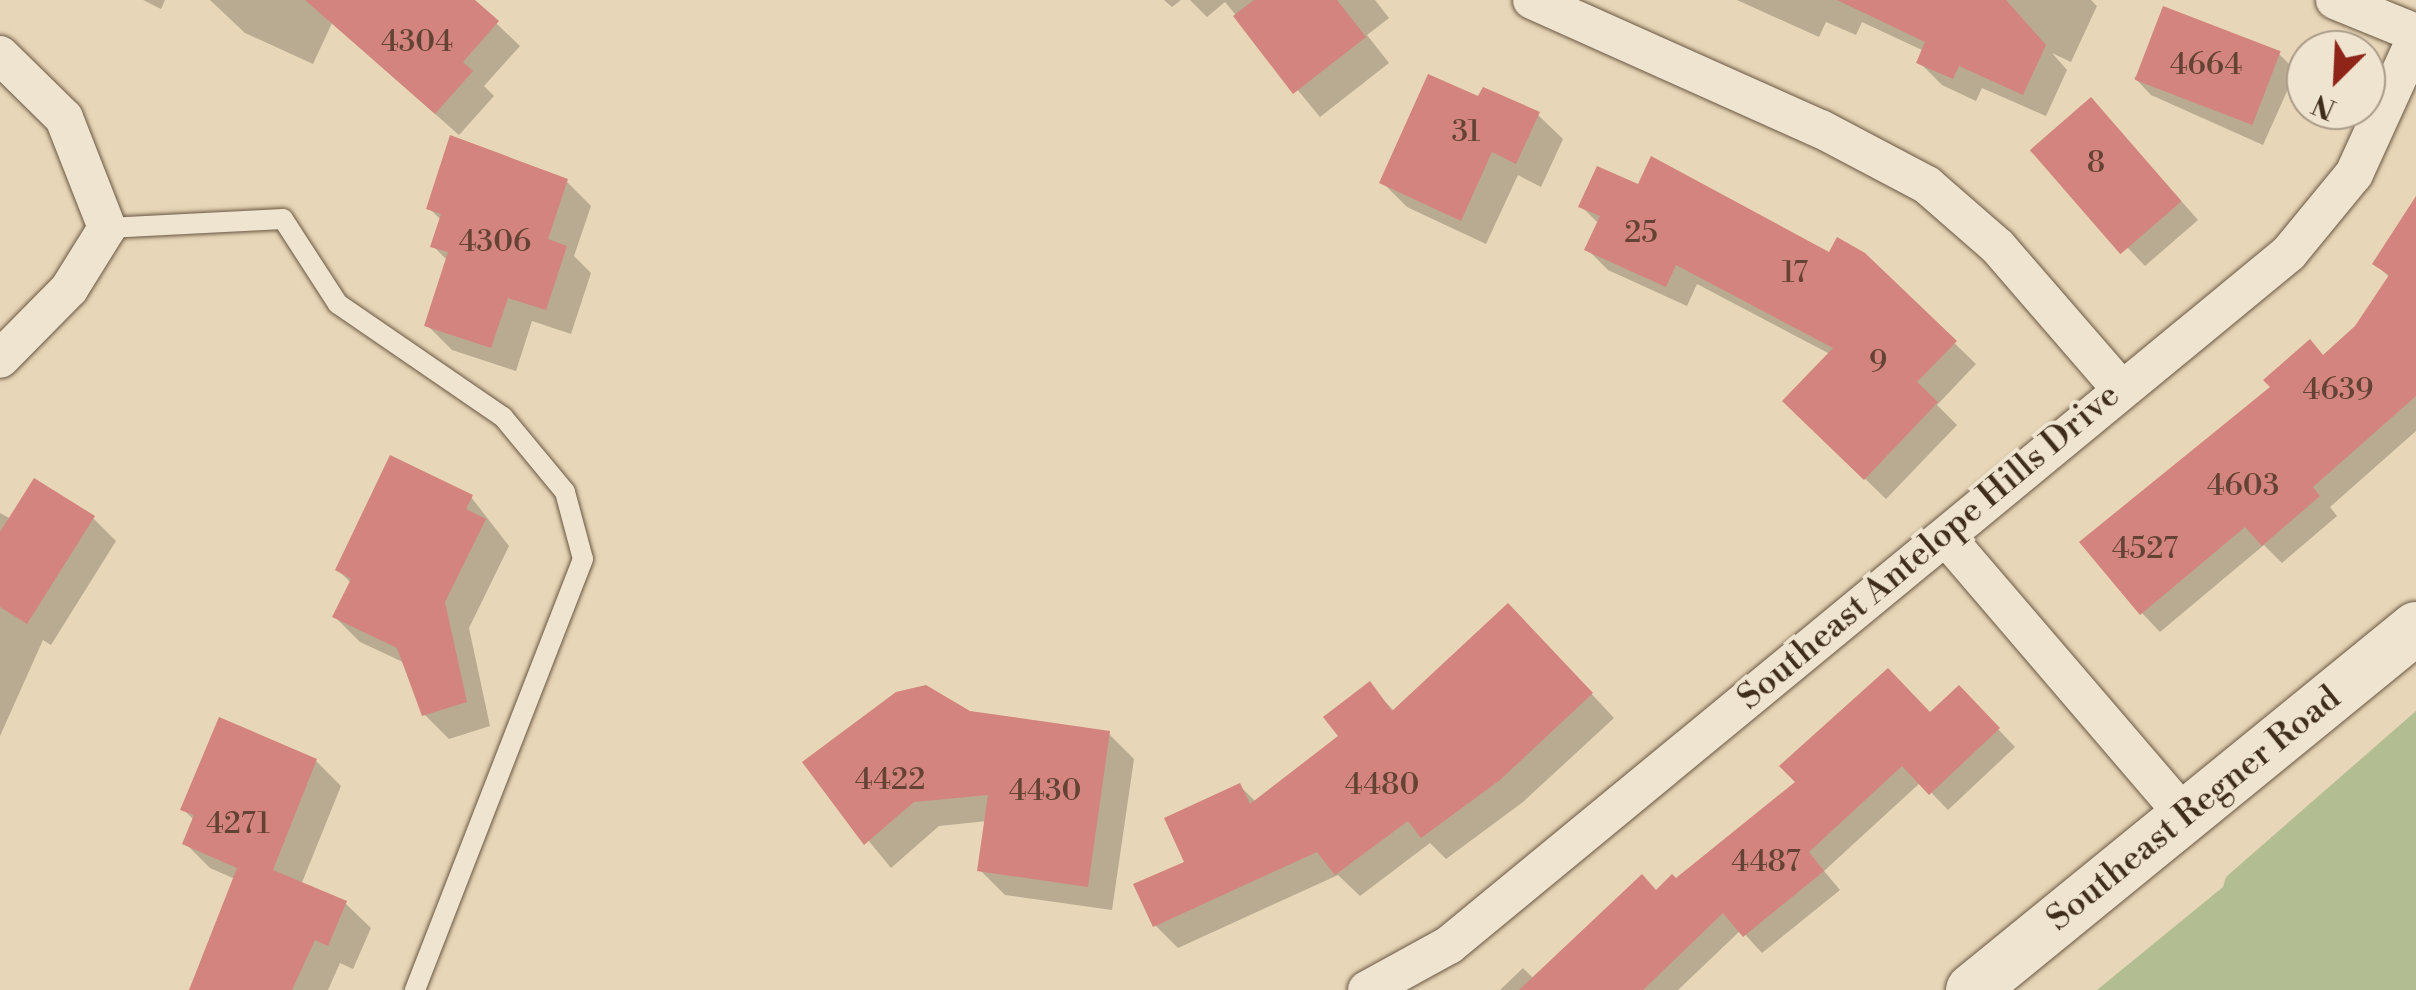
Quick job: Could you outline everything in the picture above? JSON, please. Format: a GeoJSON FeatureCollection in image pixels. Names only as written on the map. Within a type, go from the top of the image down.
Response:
{"type":"FeatureCollection","features":[{"type":"Feature","properties":{"kind":"main road","name":"Southeast Regner Road"},"geometry":{"type":"LineString","coordinates":[[1972,990],[2416,628]]}},
{"type":"Feature","properties":{"kind":"street"},"geometry":{"type":"LineString","coordinates":[[1532,0],[1821,128],[1927,184],[1998,247],[2120,388]]}},
{"type":"Feature","properties":{"kind":"street"},"geometry":{"type":"LineString","coordinates":[[2336,0],[2416,36]]}},
{"type":"Feature","properties":{"kind":"street","name":"Southeast Antelope Hills Drive"},"geometry":{"type":"LineString","coordinates":[[1367,990],[1449,945],[1946,537],[2120,388],[2289,253],[2354,174],[2416,36]]}},
{"type":"Feature","properties":{"kind":"street"},"geometry":{"type":"LineString","coordinates":[[0,54],[64,118],[107,228],[69,289],[0,359]]}},
{"type":"Feature","properties":{"kind":"street"},"geometry":{"type":"LineString","coordinates":[[1946,537],[2185,816]]}},
{"type":"Feature","properties":{"kind":"lane"},"geometry":{"type":"LineString","coordinates":[[107,228],[283,219],[338,304],[502,417],[565,492],[583,559],[416,990]]}},
{"type":"Feature","properties":{"kind":"green space"},"geometry":{"type":"Polygon","coordinates":[[[2416,711],[2416,990],[2097,990],[2223,887],[2226,877],[2416,711]]]}},
{"type":"Feature","properties":{"kind":"building"},"geometry":{"type":"Polygon","coordinates":[[[305,0],[475,0],[499,21],[463,62],[473,71],[435,114],[305,0]]]}},
{"type":"Feature","properties":{"kind":"building"},"geometry":{"type":"Polygon","coordinates":[[[1254,0],[1337,0],[1366,37],[1293,94],[1233,16],[1254,0]]]}},
{"type":"Feature","properties":{"kind":"building"},"geometry":{"type":"Polygon","coordinates":[[[1837,0],[2006,0],[2046,45],[2023,95],[1959,66],[1953,79],[1916,63],[1925,42],[1837,0]]]}},
{"type":"Feature","properties":{"kind":"building"},"geometry":{"type":"Polygon","coordinates":[[[2163,6],[2281,51],[2252,125],[2135,80],[2163,6]]]}},
{"type":"Feature","properties":{"kind":"building"},"geometry":{"type":"Polygon","coordinates":[[[1428,74],[1478,96],[1483,87],[1540,112],[1516,164],[1492,152],[1461,221],[1379,183],[1428,74]]]}},
{"type":"Feature","properties":{"kind":"building"},"geometry":{"type":"Polygon","coordinates":[[[2091,97],[2182,201],[2120,254],[2030,150],[2091,97]]]}},
{"type":"Feature","properties":{"kind":"building"},"geometry":{"type":"Polygon","coordinates":[[[450,135],[568,179],[548,239],[567,246],[546,310],[508,298],[491,348],[424,326],[448,252],[430,247],[441,214],[426,209],[450,135]]]}},
{"type":"Feature","properties":{"kind":"building"},"geometry":{"type":"Polygon","coordinates":[[[1651,156],[1829,252],[1837,237],[1865,253],[1957,341],[1917,382],[1938,402],[1864,480],[1782,401],[1833,348],[1676,265],[1666,287],[1584,250],[1600,216],[1578,207],[1597,166],[1638,184],[1651,156]]]}},
{"type":"Feature","properties":{"kind":"building"},"geometry":{"type":"Polygon","coordinates":[[[2416,196],[2416,396],[2313,487],[2320,496],[2262,546],[2245,527],[2140,615],[2079,542],[2270,387],[2263,380],[2310,339],[2323,355],[2355,326],[2389,275],[2372,264],[2416,196]]]}},
{"type":"Feature","properties":{"kind":"building"},"geometry":{"type":"Polygon","coordinates":[[[390,455],[473,495],[466,509],[486,519],[445,602],[467,702],[422,716],[397,648],[332,617],[351,579],[335,570],[390,455]]]}},
{"type":"Feature","properties":{"kind":"building"},"geometry":{"type":"Polygon","coordinates":[[[34,478],[95,516],[27,624],[0,607],[0,532],[34,478]]]}},
{"type":"Feature","properties":{"kind":"building"},"geometry":{"type":"Polygon","coordinates":[[[1508,603],[1593,693],[1500,780],[1421,838],[1408,821],[1335,875],[1317,852],[1153,927],[1133,884],[1184,862],[1164,818],[1240,783],[1250,804],[1338,736],[1323,717],[1370,681],[1392,711],[1508,603]]]}},
{"type":"Feature","properties":{"kind":"building"},"geometry":{"type":"Polygon","coordinates":[[[1888,668],[1930,712],[1959,685],[2000,728],[1929,795],[1902,766],[1809,852],[1824,871],[1743,937],[1723,913],[1643,990],[1519,990],[1642,874],[1656,890],[1672,874],[1676,878],[1795,782],[1779,766],[1888,668]]]}},
{"type":"Feature","properties":{"kind":"building"},"geometry":{"type":"Polygon","coordinates":[[[926,685],[970,711],[1110,731],[1088,887],[977,871],[988,795],[914,802],[864,845],[802,762],[896,692],[926,685]]]}},
{"type":"Feature","properties":{"kind":"building"},"geometry":{"type":"Polygon","coordinates":[[[219,717],[317,759],[273,870],[347,901],[328,946],[315,940],[292,990],[189,990],[237,868],[182,844],[194,815],[180,810],[219,717]]]}}]}
